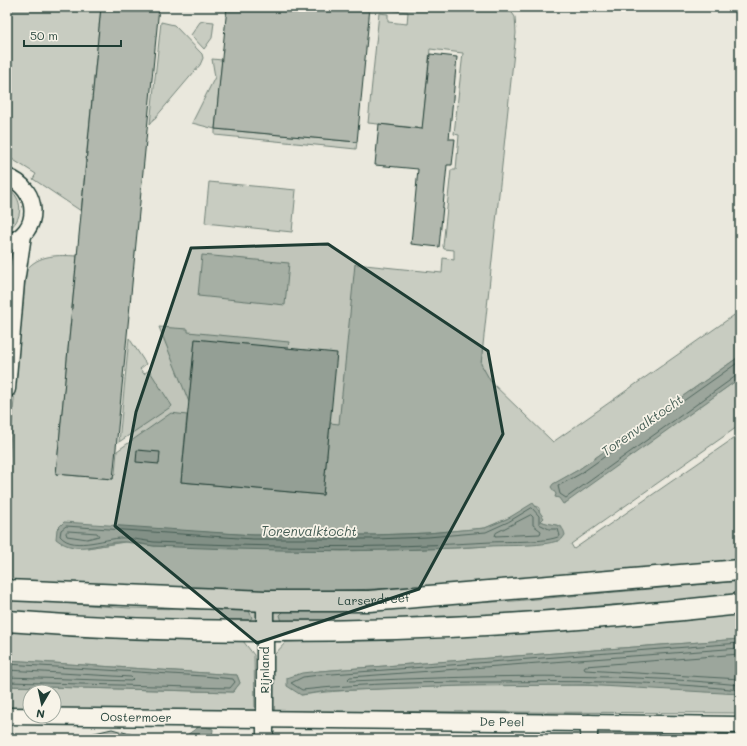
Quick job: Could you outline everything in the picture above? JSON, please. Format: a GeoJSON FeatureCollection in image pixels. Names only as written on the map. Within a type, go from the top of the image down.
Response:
{"type":"FeatureCollection","features":[{"type":"Feature","properties":{"kind":"main road","name":"Larserdreef"},"geometry":{"type":"LineString","coordinates":[[7,590],[265,601],[369,601],[740,570]]}},
{"type":"Feature","properties":{"kind":"main road"},"geometry":{"type":"LineString","coordinates":[[7,621],[139,630],[265,632],[386,630],[477,626],[740,604]]}},
{"type":"Feature","properties":{"kind":"street"},"geometry":{"type":"LineString","coordinates":[[7,177],[23,186],[29,195],[33,216],[23,235],[16,282],[7,389]]}},
{"type":"Feature","properties":{"kind":"street"},"geometry":{"type":"LineString","coordinates":[[7,243],[23,235]]}},
{"type":"Feature","properties":{"kind":"street","name":"Rijnland"},"geometry":{"type":"LineString","coordinates":[[264,739],[265,601]]}},
{"type":"Feature","properties":{"kind":"street","name":"Oostermoer"},"geometry":{"type":"LineString","coordinates":[[7,716],[265,718]]}},
{"type":"Feature","properties":{"kind":"street","name":"De Peel"},"geometry":{"type":"LineString","coordinates":[[265,718],[740,725]]}},
{"type":"Feature","properties":{"kind":"street"},"geometry":{"type":"LineString","coordinates":[[589,723],[589,739]]}},
{"type":"Feature","properties":{"kind":"highlighted area"},"geometry":{"type":"Polygon","coordinates":[[[328,244],[488,351],[503,434],[419,589],[257,643],[115,526],[136,412],[191,248],[328,244]]]}},
{"type":"Feature","properties":{"kind":"shaded area"},"geometry":{"type":"Polygon","coordinates":[[[7,7],[101,7],[81,211],[33,179],[36,174],[7,156],[7,7]]]}},
{"type":"Feature","properties":{"kind":"shaded area"},"geometry":{"type":"Polygon","coordinates":[[[380,7],[508,7],[515,17],[516,33],[481,364],[491,382],[553,442],[740,311],[740,356],[578,470],[554,484],[594,481],[740,378],[740,425],[571,544],[574,549],[740,434],[740,564],[473,584],[312,591],[124,588],[12,583],[7,578],[7,476],[26,270],[31,265],[43,258],[56,256],[77,256],[56,474],[113,479],[113,474],[115,474],[117,451],[171,413],[187,415],[181,482],[323,495],[330,423],[339,424],[355,264],[442,273],[443,258],[454,260],[454,250],[444,249],[443,246],[451,170],[456,170],[459,135],[454,134],[463,53],[430,49],[423,123],[426,124],[417,135],[418,128],[368,123],[379,13],[388,14],[388,22],[407,24],[408,12],[379,9],[380,7]],[[536,506],[485,528],[428,533],[376,535],[253,535],[186,531],[87,548],[125,542],[154,546],[342,551],[458,548],[558,541],[562,527],[541,521],[539,508],[536,506]]]}},
{"type":"Feature","properties":{"kind":"shaded area"},"geometry":{"type":"Polygon","coordinates":[[[161,22],[174,25],[202,54],[203,58],[200,65],[150,124],[161,22]]]}},
{"type":"Feature","properties":{"kind":"shaded area"},"geometry":{"type":"Polygon","coordinates":[[[200,22],[214,22],[212,38],[204,49],[191,35],[200,22]]]}},
{"type":"Feature","properties":{"kind":"shaded area"},"geometry":{"type":"Polygon","coordinates":[[[212,59],[222,60],[215,129],[192,123],[215,77],[212,59]]]}},
{"type":"Feature","properties":{"kind":"shaded area"},"geometry":{"type":"Polygon","coordinates":[[[215,129],[357,142],[356,149],[215,135],[215,129]]]}},
{"type":"Feature","properties":{"kind":"shaded area"},"geometry":{"type":"Polygon","coordinates":[[[209,182],[296,190],[292,232],[205,223],[209,182]]]}},
{"type":"Feature","properties":{"kind":"shaded area"},"geometry":{"type":"Polygon","coordinates":[[[7,188],[17,197],[20,209],[17,221],[7,230],[7,188]]]}},
{"type":"Feature","properties":{"kind":"shaded area"},"geometry":{"type":"Polygon","coordinates":[[[202,255],[289,263],[285,305],[198,296],[202,255]]]}},
{"type":"Feature","properties":{"kind":"shaded area"},"geometry":{"type":"Polygon","coordinates":[[[159,327],[188,329],[188,332],[289,342],[288,349],[195,340],[189,402],[159,327]]]}},
{"type":"Feature","properties":{"kind":"shaded area"},"geometry":{"type":"Polygon","coordinates":[[[129,338],[146,364],[140,369],[144,374],[149,370],[172,406],[119,442],[129,338]]]}},
{"type":"Feature","properties":{"kind":"shaded area"},"geometry":{"type":"Polygon","coordinates":[[[740,581],[740,595],[487,615],[366,622],[282,622],[280,615],[285,610],[316,610],[514,601],[740,581]]]}},
{"type":"Feature","properties":{"kind":"shaded area"},"geometry":{"type":"Polygon","coordinates":[[[7,599],[129,608],[246,610],[249,611],[252,617],[249,622],[7,613],[7,599]]]}},
{"type":"Feature","properties":{"kind":"shaded area"},"geometry":{"type":"Polygon","coordinates":[[[740,609],[740,639],[319,671],[301,695],[348,690],[467,686],[623,686],[740,694],[740,713],[270,711],[270,670],[274,655],[286,642],[390,639],[740,609]]]}},
{"type":"Feature","properties":{"kind":"shaded area"},"geometry":{"type":"Polygon","coordinates":[[[7,631],[125,639],[243,641],[254,655],[255,710],[62,709],[62,687],[233,692],[240,683],[237,675],[7,660],[7,631]]]}},
{"type":"Feature","properties":{"kind":"shaded area"},"geometry":{"type":"Polygon","coordinates":[[[7,686],[22,686],[22,709],[7,708],[7,686]]]}},
{"type":"Feature","properties":{"kind":"water","name":"Torenvalktocht"},"geometry":{"type":"Polygon","coordinates":[[[740,356],[740,378],[567,502],[563,504],[559,498],[555,497],[556,494],[551,487],[553,484],[578,470],[740,356]]]}},
{"type":"Feature","properties":{"kind":"water"},"geometry":{"type":"Polygon","coordinates":[[[533,503],[544,518],[541,521],[562,528],[565,535],[562,539],[555,542],[528,545],[406,550],[322,550],[154,546],[133,542],[117,542],[73,547],[56,539],[57,529],[64,522],[253,535],[376,535],[428,533],[485,528],[507,519],[533,503]]]}},
{"type":"Feature","properties":{"kind":"water"},"geometry":{"type":"Polygon","coordinates":[[[740,639],[740,694],[584,685],[463,686],[328,691],[301,695],[287,686],[287,678],[302,673],[319,671],[740,639]]]}},
{"type":"Feature","properties":{"kind":"water"},"geometry":{"type":"Polygon","coordinates":[[[7,660],[237,675],[240,683],[233,692],[62,687],[62,684],[22,684],[22,686],[7,686],[7,660]]]}},
{"type":"Feature","properties":{"kind":"water"},"geometry":{"type":"Polygon","coordinates":[[[200,726],[213,729],[212,739],[181,739],[200,726]]]}},
{"type":"Feature","properties":{"kind":"building"},"geometry":{"type":"Polygon","coordinates":[[[101,7],[159,7],[113,479],[56,474],[101,7]]]}},
{"type":"Feature","properties":{"kind":"building"},"geometry":{"type":"Polygon","coordinates":[[[227,7],[370,7],[357,142],[215,129],[227,7]]]}},
{"type":"Feature","properties":{"kind":"building"},"geometry":{"type":"Polygon","coordinates":[[[430,54],[457,57],[449,139],[455,139],[452,165],[447,165],[439,247],[411,244],[418,169],[375,165],[379,124],[422,129],[430,54]]]}},
{"type":"Feature","properties":{"kind":"building"},"geometry":{"type":"Polygon","coordinates":[[[195,339],[337,353],[323,495],[181,482],[195,339]]]}},
{"type":"Feature","properties":{"kind":"building"},"geometry":{"type":"Polygon","coordinates":[[[137,450],[160,452],[159,464],[136,462],[137,450]]]}},
{"type":"Feature","properties":{"kind":"building"},"geometry":{"type":"Polygon","coordinates":[[[112,729],[137,736],[136,739],[87,739],[86,735],[112,729]]]}}]}
